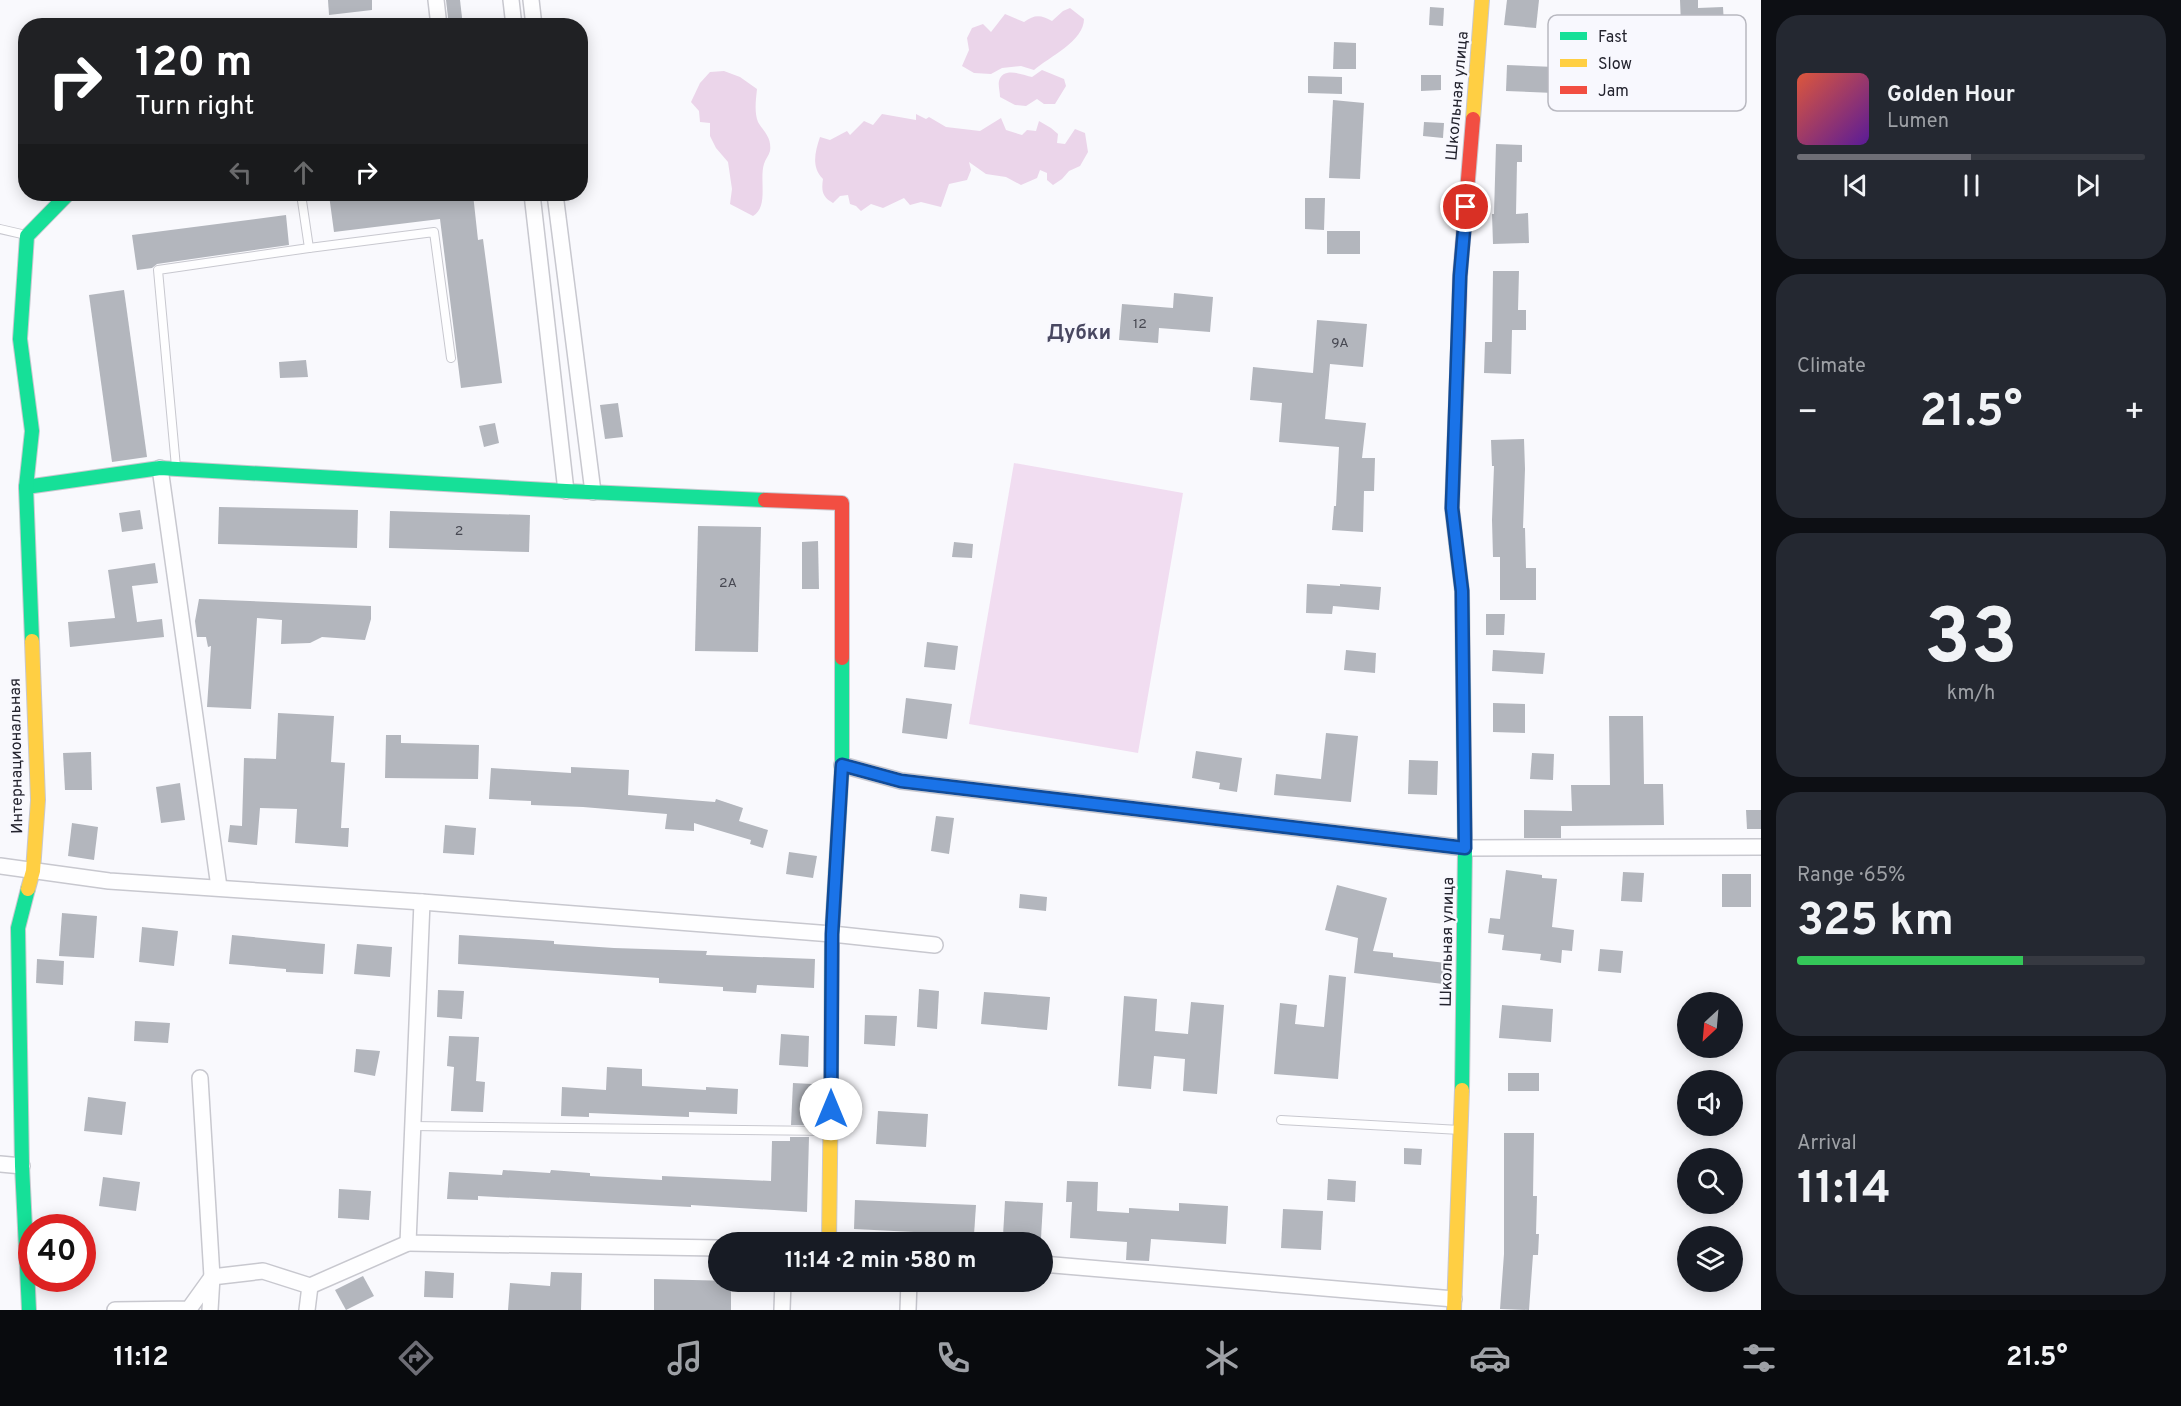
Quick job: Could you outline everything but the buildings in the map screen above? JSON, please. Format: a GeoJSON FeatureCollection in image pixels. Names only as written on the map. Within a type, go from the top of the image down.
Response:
{"type":"FeatureCollection","features":[{"type":"Feature","properties":{"kind":"street"},"geometry":{"type":"LineString","coordinates":[[436,0],[438,18]]}},
{"type":"Feature","properties":{"kind":"street"},"geometry":{"type":"LineString","coordinates":[[511,0],[513,18]]}},
{"type":"Feature","properties":{"kind":"street"},"geometry":{"type":"LineString","coordinates":[[531,0],[533,18]]}},
{"type":"Feature","properties":{"kind":"street","name":"Школьная улица"},"geometry":{"type":"LineString","coordinates":[[1454,1304],[1462,1130],[1465,848],[1462,591],[1452,508],[1460,276],[1482,0]]}},
{"type":"Feature","properties":{"kind":"street"},"geometry":{"type":"LineString","coordinates":[[27,236],[61,201]]}},
{"type":"Feature","properties":{"kind":"street"},"geometry":{"type":"LineString","coordinates":[[533,201],[566,491]]}},
{"type":"Feature","properties":{"kind":"street"},"geometry":{"type":"LineString","coordinates":[[556,201],[592,492]]}},
{"type":"Feature","properties":{"kind":"street","name":"Интернациональная"},"geometry":{"type":"LineString","coordinates":[[27,236],[20,339],[32,431],[26,487],[38,800],[33,871],[18,928],[22,1166],[29,1310]]}},
{"type":"Feature","properties":{"kind":"street"},"geometry":{"type":"LineString","coordinates":[[160,468],[219,887]]}},
{"type":"Feature","properties":{"kind":"street"},"geometry":{"type":"LineString","coordinates":[[26,487],[160,468],[566,491],[842,503],[842,765],[832,934],[830,1232]]}},
{"type":"Feature","properties":{"kind":"street"},"geometry":{"type":"LineString","coordinates":[[842,765],[901,781],[1465,848],[1761,847]]}},
{"type":"Feature","properties":{"kind":"street"},"geometry":{"type":"LineString","coordinates":[[0,866],[109,881],[422,902],[832,934],[935,945]]}},
{"type":"Feature","properties":{"kind":"street"},"geometry":{"type":"LineString","coordinates":[[408,1243],[411,1126],[422,902]]}},
{"type":"Feature","properties":{"kind":"street"},"geometry":{"type":"LineString","coordinates":[[200,1078],[212,1277],[210,1310]]}},
{"type":"Feature","properties":{"kind":"street"},"geometry":{"type":"LineString","coordinates":[[0,1164],[22,1166]]}},
{"type":"Feature","properties":{"kind":"street"},"geometry":{"type":"LineString","coordinates":[[115,1310],[189,1309],[212,1277],[263,1271],[310,1286],[408,1243],[708,1248]]}},
{"type":"Feature","properties":{"kind":"street"},"geometry":{"type":"LineString","coordinates":[[1053,1265],[1454,1304]]}},
{"type":"Feature","properties":{"kind":"street"},"geometry":{"type":"LineString","coordinates":[[308,1310],[310,1286]]}},
{"type":"Feature","properties":{"kind":"street"},"geometry":{"type":"LineString","coordinates":[[782,1310],[783,1292]]}},
{"type":"Feature","properties":{"kind":"street"},"geometry":{"type":"LineString","coordinates":[[908,1310],[909,1292]]}},
{"type":"Feature","properties":{"kind":"lane"},"geometry":{"type":"LineString","coordinates":[[302,201],[309,248]]}},
{"type":"Feature","properties":{"kind":"lane"},"geometry":{"type":"LineString","coordinates":[[0,229],[27,236]]}},
{"type":"Feature","properties":{"kind":"lane"},"geometry":{"type":"LineString","coordinates":[[176,469],[158,270],[435,232],[451,358]]}},
{"type":"Feature","properties":{"kind":"lane"},"geometry":{"type":"LineString","coordinates":[[1281,1120],[1462,1130]]}},
{"type":"Feature","properties":{"kind":"lane"},"geometry":{"type":"LineString","coordinates":[[411,1126],[831,1131]]}},
{"type":"Feature","properties":{"kind":"shaded area"},"geometry":{"type":"Polygon","coordinates":[[[1070,8],[1084,19],[1078,34],[1065,48],[1034,70],[1021,66],[1002,68],[991,74],[974,73],[962,66],[969,50],[967,38],[972,28],[983,24],[991,32],[1005,14],[1024,22],[1038,16],[1052,21],[1070,8]]]}},
{"type":"Feature","properties":{"kind":"shaded area"},"geometry":{"type":"Polygon","coordinates":[[[1042,70],[1064,79],[1066,86],[1055,104],[1044,104],[1037,99],[1026,106],[1015,105],[1000,97],[1001,76],[1014,73],[1032,77],[1042,70]]]}},
{"type":"Feature","properties":{"kind":"shaded area"},"geometry":{"type":"Polygon","coordinates":[[[724,71],[740,77],[757,89],[757,118],[770,142],[770,151],[763,170],[761,206],[753,216],[730,204],[732,189],[728,162],[716,148],[710,136],[710,123],[700,122],[699,111],[691,102],[700,83],[710,72],[724,71]]]}},
{"type":"Feature","properties":{"kind":"shaded area"},"geometry":{"type":"Polygon","coordinates":[[[882,114],[916,120],[916,114],[926,119],[929,117],[946,127],[980,131],[1001,118],[1006,130],[1022,135],[1027,130],[1036,131],[1039,121],[1058,134],[1057,143],[1065,144],[1075,129],[1085,133],[1088,152],[1080,166],[1069,171],[1053,185],[1047,180],[1047,173],[1040,170],[1037,178],[1021,185],[1006,177],[986,174],[969,162],[971,170],[967,180],[949,184],[941,207],[921,202],[910,205],[904,198],[883,208],[871,204],[861,211],[850,204],[848,195],[840,196],[833,203],[824,194],[823,179],[815,164],[820,137],[830,140],[847,131],[850,135],[864,121],[873,125],[882,114]]]}},
{"type":"Feature","properties":{"kind":"shaded area"},"geometry":{"type":"Polygon","coordinates":[[[1014,463],[1183,493],[1138,753],[969,724],[1014,463]]]}},
{"type":"Feature","properties":{"kind":"traffic: fast"},"geometry":{"type":"LineString","coordinates":[[32,641],[26,487],[32,431],[20,339],[27,236],[61,201]]}},
{"type":"Feature","properties":{"kind":"traffic: fast"},"geometry":{"type":"LineString","coordinates":[[26,487],[160,468],[765,500]]}},
{"type":"Feature","properties":{"kind":"traffic: fast"},"geometry":{"type":"LineString","coordinates":[[1456,542],[1462,591],[1465,848],[1462,1090]]}},
{"type":"Feature","properties":{"kind":"traffic: fast"},"geometry":{"type":"LineString","coordinates":[[831,1082],[832,934],[842,765],[842,658]]}},
{"type":"Feature","properties":{"kind":"traffic: fast"},"geometry":{"type":"LineString","coordinates":[[28,889],[18,928],[22,1166],[29,1310]]}},
{"type":"Feature","properties":{"kind":"traffic: slow"},"geometry":{"type":"LineString","coordinates":[[1473,119],[1482,0]]}},
{"type":"Feature","properties":{"kind":"traffic: slow"},"geometry":{"type":"LineString","coordinates":[[1456,542],[1452,508],[1458,346]]}},
{"type":"Feature","properties":{"kind":"traffic: slow"},"geometry":{"type":"LineString","coordinates":[[28,889],[33,871],[38,800],[32,641]]}},
{"type":"Feature","properties":{"kind":"traffic: slow"},"geometry":{"type":"LineString","coordinates":[[829,1232],[831,1082]]}},
{"type":"Feature","properties":{"kind":"traffic: slow"},"geometry":{"type":"LineString","coordinates":[[1454,1310],[1462,1090]]}},
{"type":"Feature","properties":{"kind":"traffic: jam"},"geometry":{"type":"LineString","coordinates":[[1458,346],[1460,276],[1473,119]]}},
{"type":"Feature","properties":{"kind":"traffic: jam"},"geometry":{"type":"LineString","coordinates":[[765,500],[842,503],[842,658]]}},
{"type":"Feature","properties":{"kind":"district","name":"Дубки"},"geometry":{"type":"Point","coordinates":[1079,334]}},
{"type":"Feature","properties":{"kind":"route"},"geometry":{"type":"LineString","coordinates":[[831,1109],[832,934],[842,765],[901,781],[1465,848],[1462,591],[1452,508],[1460,276],[1466,207]]}}]}
